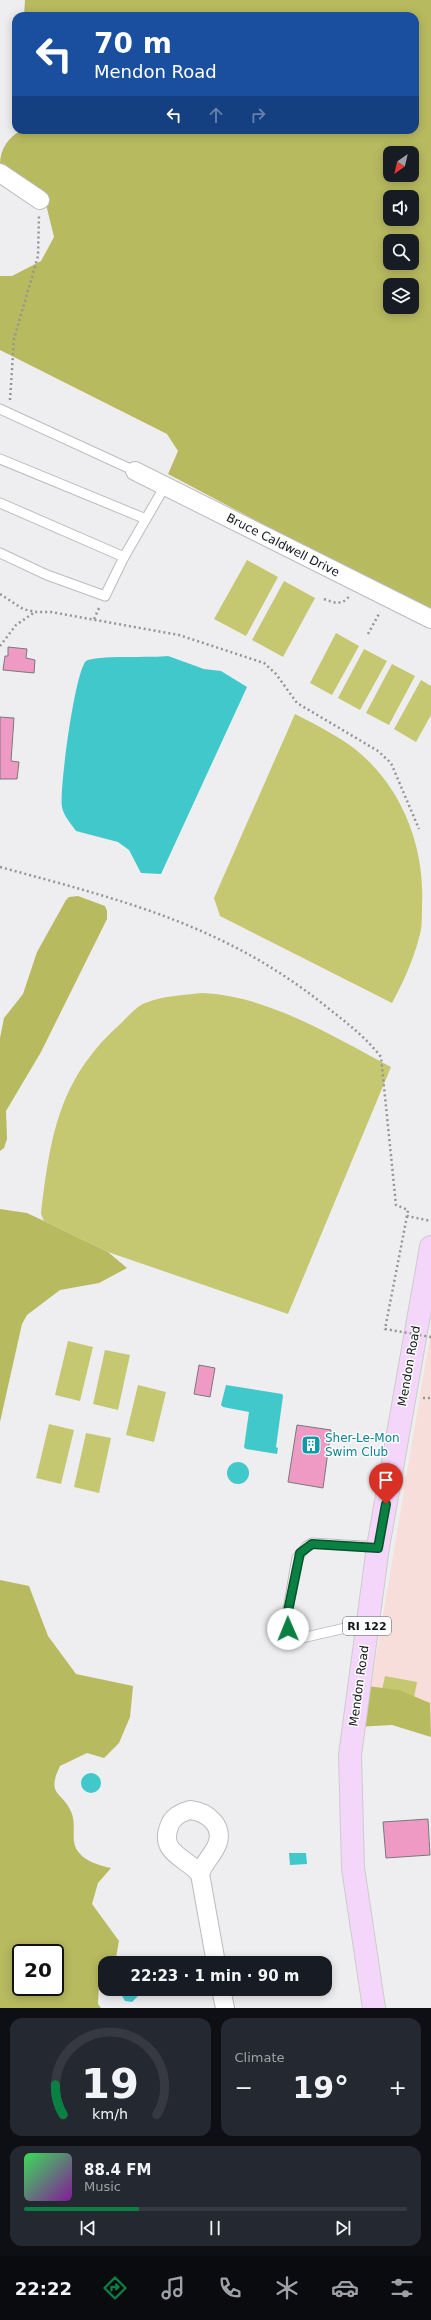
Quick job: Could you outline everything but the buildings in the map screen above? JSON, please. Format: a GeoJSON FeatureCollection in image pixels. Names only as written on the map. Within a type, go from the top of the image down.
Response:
{"type":"FeatureCollection","features":[{"type":"Feature","properties":{"kind":"main road","name":"Mendon Road"},"geometry":{"type":"LineString","coordinates":[[374,2008],[353,1868],[350,1806],[350,1755],[378,1548],[431,1247]]}},
{"type":"Feature","properties":{"kind":"street"},"geometry":{"type":"LineString","coordinates":[[0,173],[40,200]]}},
{"type":"Feature","properties":{"kind":"street","name":"Bruce Caldwell Drive"},"geometry":{"type":"LineString","coordinates":[[135,470],[431,619]]}},
{"type":"Feature","properties":{"kind":"street"},"geometry":{"type":"LineString","coordinates":[[200,1874],[215,1956]]}},
{"type":"Feature","properties":{"kind":"street"},"geometry":{"type":"LineString","coordinates":[[222,1996],[225,2008]]}},
{"type":"Feature","properties":{"kind":"lane"},"geometry":{"type":"LineString","coordinates":[[0,409],[135,470]]}},
{"type":"Feature","properties":{"kind":"lane"},"geometry":{"type":"LineString","coordinates":[[0,459],[146,519]]}},
{"type":"Feature","properties":{"kind":"lane"},"geometry":{"type":"LineString","coordinates":[[0,553],[47,575],[105,596],[124,557],[165,486]]}},
{"type":"Feature","properties":{"kind":"lane"},"geometry":{"type":"LineString","coordinates":[[0,502],[124,557]]}},
{"type":"Feature","properties":{"kind":"lane"},"geometry":{"type":"LineString","coordinates":[[367,1623],[302,1638],[293,1634],[286,1621],[297,1558],[307,1546],[312,1544],[378,1548]]}},
{"type":"Feature","properties":{"kind":"path"},"geometry":{"type":"LineString","coordinates":[[10,413],[14,339],[38,256],[40,200]]}},
{"type":"Feature","properties":{"kind":"path"},"geometry":{"type":"LineString","coordinates":[[0,594],[23,608],[36,612],[51,612],[179,635],[264,663],[276,674],[297,703],[378,751],[390,763],[419,828]]}},
{"type":"Feature","properties":{"kind":"path"},"geometry":{"type":"LineString","coordinates":[[324,599],[333,603],[341,603],[351,594]]}},
{"type":"Feature","properties":{"kind":"path"},"geometry":{"type":"LineString","coordinates":[[368,634],[381,609]]}},
{"type":"Feature","properties":{"kind":"path"},"geometry":{"type":"LineString","coordinates":[[0,646],[16,625],[36,612]]}},
{"type":"Feature","properties":{"kind":"path"},"geometry":{"type":"LineString","coordinates":[[0,867],[126,901],[176,919],[229,943],[293,981],[367,1039],[381,1056],[396,1205],[408,1210],[385,1329],[431,1337]]}},
{"type":"Feature","properties":{"kind":"path"},"geometry":{"type":"LineString","coordinates":[[407,1216],[431,1221]]}},
{"type":"Feature","properties":{"kind":"shaded area"},"geometry":{"type":"Polygon","coordinates":[[[25,0],[431,0],[431,613],[168,474],[178,451],[167,434],[0,350],[0,276],[12,276],[41,261],[54,237],[44,196],[0,165],[1,154],[9,140],[16,134],[419,134],[419,12],[24,12],[25,0]]]}},
{"type":"Feature","properties":{"kind":"shaded area"},"geometry":{"type":"Polygon","coordinates":[[[78,896],[105,906],[107,911],[107,919],[41,1052],[6,1111],[7,1139],[4,1148],[0,1151],[0,1038],[4,1018],[23,994],[37,952],[66,900],[69,897],[78,896]]]}},
{"type":"Feature","properties":{"kind":"shaded area"},"geometry":{"type":"Polygon","coordinates":[[[0,1209],[27,1213],[108,1252],[127,1268],[99,1283],[60,1290],[27,1315],[22,1324],[0,1422],[0,1209]]]}},
{"type":"Feature","properties":{"kind":"shaded area"},"geometry":{"type":"Polygon","coordinates":[[[431,1330],[431,1730],[366,1717],[431,1330]]]}},
{"type":"Feature","properties":{"kind":"shaded area"},"geometry":{"type":"Polygon","coordinates":[[[0,1580],[29,1586],[48,1636],[76,1674],[133,1686],[130,1717],[119,1743],[104,1758],[87,1753],[60,1766],[54,1783],[57,1793],[65,1801],[72,1814],[74,1824],[74,1842],[79,1853],[94,1863],[111,1868],[98,1883],[92,1904],[119,1941],[116,1956],[98,1956],[98,2004],[101,2008],[0,2008],[0,1580]]]}},
{"type":"Feature","properties":{"kind":"shaded area"},"geometry":{"type":"Polygon","coordinates":[[[359,1685],[399,1690],[430,1703],[431,1737],[392,1725],[356,1727],[359,1685]]]}},
{"type":"Feature","properties":{"kind":"green space"},"geometry":{"type":"Polygon","coordinates":[[[247,560],[278,577],[246,636],[214,619],[247,560]]]}},
{"type":"Feature","properties":{"kind":"green space"},"geometry":{"type":"Polygon","coordinates":[[[284,581],[315,598],[283,657],[252,640],[284,581]]]}},
{"type":"Feature","properties":{"kind":"green space"},"geometry":{"type":"Polygon","coordinates":[[[336,633],[359,646],[332,695],[310,683],[336,633]]]}},
{"type":"Feature","properties":{"kind":"green space"},"geometry":{"type":"Polygon","coordinates":[[[364,649],[387,661],[360,710],[338,698],[364,649]]]}},
{"type":"Feature","properties":{"kind":"green space"},"geometry":{"type":"Polygon","coordinates":[[[392,664],[415,676],[389,725],[366,713],[392,664]]]}},
{"type":"Feature","properties":{"kind":"green space"},"geometry":{"type":"Polygon","coordinates":[[[421,680],[431,686],[431,715],[416,742],[394,729],[421,680]]]}},
{"type":"Feature","properties":{"kind":"green space"},"geometry":{"type":"Polygon","coordinates":[[[295,714],[339,738],[362,755],[390,786],[409,823],[420,864],[422,884],[421,930],[409,967],[392,1003],[220,916],[214,898],[295,714]]]}},
{"type":"Feature","properties":{"kind":"green space"},"geometry":{"type":"Polygon","coordinates":[[[202,993],[252,1001],[276,1010],[323,1031],[391,1067],[288,1314],[108,1252],[44,1221],[41,1214],[48,1161],[53,1136],[60,1113],[69,1090],[97,1047],[141,1005],[165,997],[202,993]]]}},
{"type":"Feature","properties":{"kind":"green space"},"geometry":{"type":"Polygon","coordinates":[[[68,1341],[93,1347],[80,1401],[55,1395],[68,1341]]]}},
{"type":"Feature","properties":{"kind":"green space"},"geometry":{"type":"Polygon","coordinates":[[[105,1350],[130,1355],[118,1410],[93,1404],[105,1350]]]}},
{"type":"Feature","properties":{"kind":"green space"},"geometry":{"type":"Polygon","coordinates":[[[138,1385],[166,1392],[154,1442],[126,1435],[138,1385]]]}},
{"type":"Feature","properties":{"kind":"green space"},"geometry":{"type":"Polygon","coordinates":[[[49,1424],[74,1430],[61,1484],[36,1478],[49,1424]]]}},
{"type":"Feature","properties":{"kind":"green space"},"geometry":{"type":"Polygon","coordinates":[[[86,1433],[111,1438],[99,1493],[74,1487],[86,1433]]]}},
{"type":"Feature","properties":{"kind":"green space"},"geometry":{"type":"Polygon","coordinates":[[[385,1676],[417,1682],[410,1719],[377,1713],[385,1676]]]}},
{"type":"Feature","properties":{"kind":"water"},"geometry":{"type":"Polygon","coordinates":[[[168,656],[204,669],[221,671],[247,687],[161,874],[141,873],[129,850],[118,842],[76,831],[68,820],[62,807],[65,756],[77,686],[86,661],[100,658],[168,656]]]}},
{"type":"Feature","properties":{"kind":"water"},"geometry":{"type":"Polygon","coordinates":[[[226,1385],[282,1394],[283,1396],[276,1447],[278,1448],[277,1454],[246,1449],[244,1447],[249,1412],[223,1407],[221,1405],[226,1385]]]}},
{"type":"Feature","properties":{"kind":"water"},"geometry":{"type":"Polygon","coordinates":[[[238,1462],[246,1465],[249,1473],[246,1481],[238,1484],[230,1481],[227,1473],[230,1465],[238,1462]]]}},
{"type":"Feature","properties":{"kind":"water"},"geometry":{"type":"Polygon","coordinates":[[[91,1773],[98,1776],[101,1783],[98,1790],[91,1793],[84,1790],[81,1783],[84,1776],[91,1773]]]}},
{"type":"Feature","properties":{"kind":"water"},"geometry":{"type":"Polygon","coordinates":[[[289,1853],[306,1853],[307,1864],[290,1865],[289,1853]]]}},
{"type":"Feature","properties":{"kind":"water"},"geometry":{"type":"Polygon","coordinates":[[[122,1996],[138,1996],[132,2002],[125,2001],[122,1996]]]}},
{"type":"Feature","properties":{"kind":"place","name":"Sher-Le-Mon Swim Club"},"geometry":{"type":"Point","coordinates":[311,1445]}},
{"type":"Feature","properties":{"kind":"route"},"geometry":{"type":"LineString","coordinates":[[288,1629],[286,1621],[297,1558],[300,1553],[307,1546],[312,1544],[378,1548],[386,1504]]}}]}
